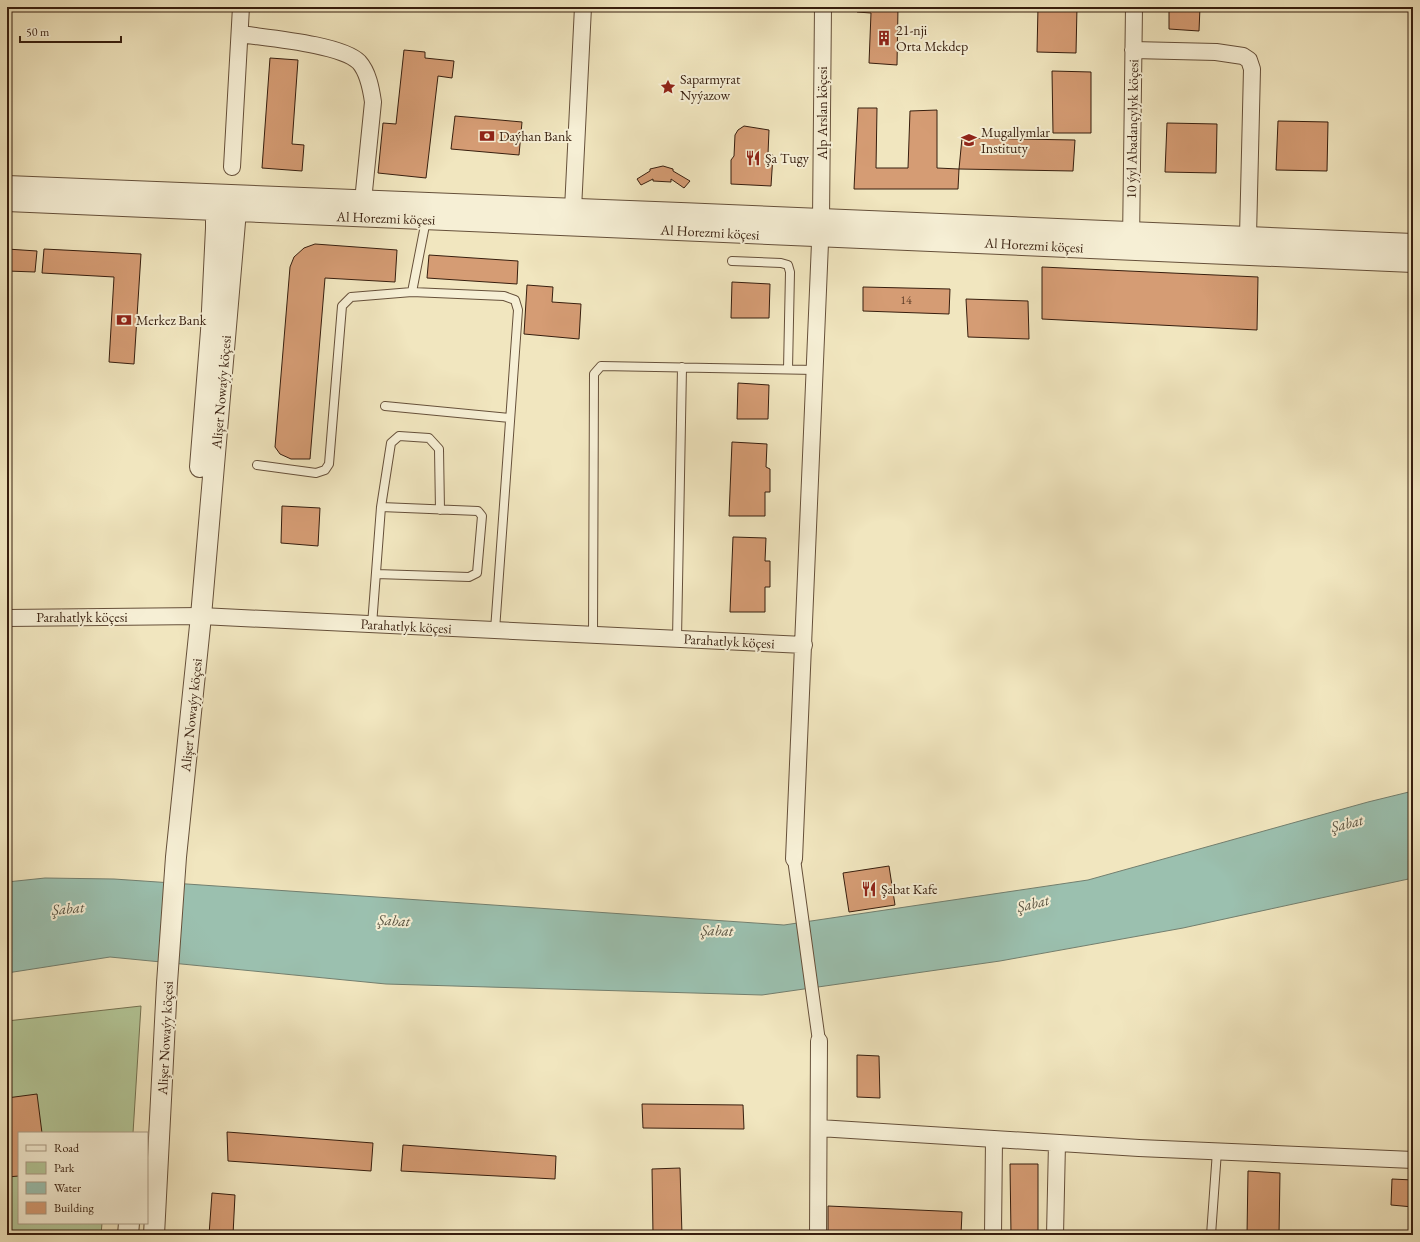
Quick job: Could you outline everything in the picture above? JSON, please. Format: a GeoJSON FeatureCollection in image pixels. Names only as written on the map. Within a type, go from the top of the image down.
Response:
{"type":"FeatureCollection","features":[{"type":"Feature","properties":{"kind":"street"},"geometry":{"type":"LineString","coordinates":[[232,166],[241,7]]}},
{"type":"Feature","properties":{"kind":"street"},"geometry":{"type":"LineString","coordinates":[[573,209],[583,7]]}},
{"type":"Feature","properties":{"kind":"street","name":"Alp Arslan köçesi"},"geometry":{"type":"LineString","coordinates":[[794,859],[821,228],[823,7]]}},
{"type":"Feature","properties":{"kind":"street","name":"10 ýyl Abadançylyk köçesi"},"geometry":{"type":"LineString","coordinates":[[1130,250],[1134,7]]}},
{"type":"Feature","properties":{"kind":"street"},"geometry":{"type":"LineString","coordinates":[[240,34],[324,47],[348,54],[358,61],[365,70],[371,89],[373,102],[363,200]]}},
{"type":"Feature","properties":{"kind":"street"},"geometry":{"type":"LineString","coordinates":[[1133,50],[1216,52],[1243,56],[1249,60],[1252,69],[1248,236]]}},
{"type":"Feature","properties":{"kind":"street","name":"Al Horezmi köçesi"},"geometry":{"type":"LineString","coordinates":[[7,186],[237,203],[426,220],[821,228],[1131,231],[1413,244]]}},
{"type":"Feature","properties":{"kind":"street","name":"Al Horezmi köçesi"},"geometry":{"type":"LineString","coordinates":[[237,203],[363,200],[669,212],[821,228],[1130,250],[1413,262]]}},
{"type":"Feature","properties":{"kind":"street","name":"Al Horezmi köçesi"},"geometry":{"type":"LineString","coordinates":[[7,201],[216,202]]}},
{"type":"Feature","properties":{"kind":"street","name":"Alişer Nowaýy köçesi"},"geometry":{"type":"LineString","coordinates":[[195,616],[211,331],[216,202]]}},
{"type":"Feature","properties":{"kind":"street","name":"Alişer Nowaýy köçesi"},"geometry":{"type":"LineString","coordinates":[[148,1153],[163,983],[171,857],[237,203]]}},
{"type":"Feature","properties":{"kind":"street","name":"Parahatlyk köçesi"},"geometry":{"type":"LineString","coordinates":[[7,618],[195,616],[804,645]]}},
{"type":"Feature","properties":{"kind":"street"},"geometry":{"type":"LineString","coordinates":[[794,859],[819,1041],[818,1235]]}},
{"type":"Feature","properties":{"kind":"street","name":"Alişer Nowaýy köçesi"},"geometry":{"type":"LineString","coordinates":[[154,1235],[163,983]]}},
{"type":"Feature","properties":{"kind":"street"},"geometry":{"type":"LineString","coordinates":[[819,1128],[1057,1143],[1413,1160]]}},
{"type":"Feature","properties":{"kind":"street"},"geometry":{"type":"LineString","coordinates":[[993,1235],[994,1139]]}},
{"type":"Feature","properties":{"kind":"street"},"geometry":{"type":"LineString","coordinates":[[1055,1235],[1057,1143]]}},
{"type":"Feature","properties":{"kind":"street"},"geometry":{"type":"LineString","coordinates":[[128,1235],[129,1224]]}},
{"type":"Feature","properties":{"kind":"lane"},"geometry":{"type":"LineString","coordinates":[[412,292],[426,220]]}},
{"type":"Feature","properties":{"kind":"lane"},"geometry":{"type":"LineString","coordinates":[[732,261],[781,263],[788,265],[790,272],[788,369]]}},
{"type":"Feature","properties":{"kind":"lane"},"geometry":{"type":"LineString","coordinates":[[257,465],[316,473],[325,470],[329,464],[342,306],[351,297],[412,292],[504,296],[515,300],[518,310],[495,630]]}},
{"type":"Feature","properties":{"kind":"lane"},"geometry":{"type":"LineString","coordinates":[[593,635],[594,374],[601,366],[815,370]]}},
{"type":"Feature","properties":{"kind":"lane"},"geometry":{"type":"LineString","coordinates":[[677,639],[682,367]]}},
{"type":"Feature","properties":{"kind":"lane"},"geometry":{"type":"LineString","coordinates":[[385,406],[510,418]]}},
{"type":"Feature","properties":{"kind":"lane"},"geometry":{"type":"LineString","coordinates":[[372,624],[381,507],[391,443],[399,436],[429,438],[439,449],[440,510]]}},
{"type":"Feature","properties":{"kind":"lane"},"geometry":{"type":"LineString","coordinates":[[376,574],[469,577],[476,573],[482,516],[478,511],[381,507]]}},
{"type":"Feature","properties":{"kind":"lane"},"geometry":{"type":"LineString","coordinates":[[1211,1235],[1217,1151]]}},
{"type":"Feature","properties":{"kind":"green space"},"geometry":{"type":"Polygon","coordinates":[[[141,1006],[133,1132],[18,1132],[18,1224],[102,1224],[101,1235],[7,1235],[7,1021],[141,1006]]]}},
{"type":"Feature","properties":{"kind":"water","name":"Şabat"},"geometry":{"type":"Polygon","coordinates":[[[1413,791],[1413,878],[1183,928],[1000,961],[762,995],[386,984],[110,957],[7,973],[7,882],[45,878],[114,879],[784,925],[1088,880],[1368,802],[1413,791]]]}},
{"type":"Feature","properties":{"kind":"building","name":"21-nji Orta Mekdep"},"geometry":{"type":"Polygon","coordinates":[[[857,7],[898,7],[897,65],[869,63],[871,13],[857,12],[857,7]]]}},
{"type":"Feature","properties":{"kind":"building"},"geometry":{"type":"Polygon","coordinates":[[[1038,7],[1077,7],[1076,53],[1037,52],[1038,7]]]}},
{"type":"Feature","properties":{"kind":"building"},"geometry":{"type":"Polygon","coordinates":[[[1169,7],[1200,7],[1199,31],[1169,29],[1169,7]]]}},
{"type":"Feature","properties":{"kind":"building"},"geometry":{"type":"Polygon","coordinates":[[[404,50],[425,52],[425,58],[454,61],[452,78],[438,76],[426,178],[378,173],[383,123],[396,124],[404,50]]]}},
{"type":"Feature","properties":{"kind":"building"},"geometry":{"type":"Polygon","coordinates":[[[270,58],[298,60],[292,144],[304,145],[302,171],[262,168],[270,58]]]}},
{"type":"Feature","properties":{"kind":"building"},"geometry":{"type":"Polygon","coordinates":[[[1052,71],[1091,72],[1091,133],[1053,133],[1052,71]]]}},
{"type":"Feature","properties":{"kind":"building"},"geometry":{"type":"Polygon","coordinates":[[[858,108],[877,108],[876,168],[908,168],[910,111],[937,110],[937,168],[959,169],[958,189],[854,189],[858,108]]]}},
{"type":"Feature","properties":{"kind":"building","name":"Daýhan Bank"},"geometry":{"type":"Polygon","coordinates":[[[455,116],[522,122],[519,155],[451,149],[455,116]]]}},
{"type":"Feature","properties":{"kind":"building"},"geometry":{"type":"Polygon","coordinates":[[[1278,121],[1328,122],[1327,171],[1276,170],[1278,121]]]}},
{"type":"Feature","properties":{"kind":"building"},"geometry":{"type":"Polygon","coordinates":[[[1167,123],[1217,124],[1216,173],[1165,172],[1167,123]]]}},
{"type":"Feature","properties":{"kind":"building","name":"Şa Tugy"},"geometry":{"type":"Polygon","coordinates":[[[744,126],[769,130],[768,154],[773,155],[771,186],[731,184],[731,160],[734,156],[735,135],[738,130],[744,126]]]}},
{"type":"Feature","properties":{"kind":"building"},"geometry":{"type":"Polygon","coordinates":[[[962,138],[1075,140],[1073,171],[959,169],[962,138]]]}},
{"type":"Feature","properties":{"kind":"building"},"geometry":{"type":"Polygon","coordinates":[[[663,166],[673,169],[673,171],[690,181],[684,188],[671,179],[671,182],[653,181],[653,179],[641,185],[637,179],[650,171],[650,169],[663,166]]]}},
{"type":"Feature","properties":{"kind":"building"},"geometry":{"type":"Polygon","coordinates":[[[315,244],[397,250],[395,282],[325,278],[310,459],[291,459],[280,454],[275,447],[290,267],[294,257],[304,248],[315,244]]]}},
{"type":"Feature","properties":{"kind":"building"},"geometry":{"type":"Polygon","coordinates":[[[7,249],[37,251],[35,272],[7,271],[7,249]]]}},
{"type":"Feature","properties":{"kind":"building","name":"Merkez Bank"},"geometry":{"type":"Polygon","coordinates":[[[44,249],[141,254],[134,364],[109,362],[114,277],[42,273],[44,249]]]}},
{"type":"Feature","properties":{"kind":"building"},"geometry":{"type":"Polygon","coordinates":[[[429,255],[518,261],[517,284],[427,278],[429,255]]]}},
{"type":"Feature","properties":{"kind":"building"},"geometry":{"type":"Polygon","coordinates":[[[1042,267],[1258,277],[1257,330],[1042,319],[1042,267]]]}},
{"type":"Feature","properties":{"kind":"building"},"geometry":{"type":"Polygon","coordinates":[[[732,282],[770,284],[769,318],[731,318],[732,282]]]}},
{"type":"Feature","properties":{"kind":"building"},"geometry":{"type":"Polygon","coordinates":[[[527,285],[553,287],[552,302],[581,304],[579,339],[524,334],[527,285]]]}},
{"type":"Feature","properties":{"kind":"building"},"geometry":{"type":"Polygon","coordinates":[[[863,287],[950,289],[949,314],[863,311],[863,287]]]}},
{"type":"Feature","properties":{"kind":"building"},"geometry":{"type":"Polygon","coordinates":[[[966,299],[1028,301],[1029,339],[968,337],[966,299]]]}},
{"type":"Feature","properties":{"kind":"building"},"geometry":{"type":"Polygon","coordinates":[[[738,383],[769,385],[768,419],[737,419],[738,383]]]}},
{"type":"Feature","properties":{"kind":"building"},"geometry":{"type":"Polygon","coordinates":[[[732,442],[767,444],[766,467],[770,469],[770,492],[765,492],[765,516],[729,516],[732,442]]]}},
{"type":"Feature","properties":{"kind":"building"},"geometry":{"type":"Polygon","coordinates":[[[282,506],[320,508],[318,546],[281,543],[282,506]]]}},
{"type":"Feature","properties":{"kind":"building"},"geometry":{"type":"Polygon","coordinates":[[[733,537],[766,538],[765,561],[770,561],[770,587],[765,587],[765,612],[730,612],[733,537]]]}},
{"type":"Feature","properties":{"kind":"building","name":"Şabat Kafe"},"geometry":{"type":"Polygon","coordinates":[[[889,866],[895,905],[849,912],[843,873],[889,866]]]}},
{"type":"Feature","properties":{"kind":"building"},"geometry":{"type":"Polygon","coordinates":[[[857,1055],[879,1056],[880,1098],[857,1097],[857,1055]]]}},
{"type":"Feature","properties":{"kind":"building"},"geometry":{"type":"Polygon","coordinates":[[[37,1094],[42,1132],[18,1132],[18,1176],[7,1177],[7,1098],[37,1094]]]}},
{"type":"Feature","properties":{"kind":"building"},"geometry":{"type":"Polygon","coordinates":[[[642,1104],[743,1105],[744,1129],[643,1128],[642,1104]]]}},
{"type":"Feature","properties":{"kind":"building"},"geometry":{"type":"Polygon","coordinates":[[[227,1132],[373,1143],[371,1171],[228,1161],[227,1132]]]}},
{"type":"Feature","properties":{"kind":"building"},"geometry":{"type":"Polygon","coordinates":[[[403,1145],[556,1156],[555,1179],[401,1171],[403,1145]]]}},
{"type":"Feature","properties":{"kind":"building"},"geometry":{"type":"Polygon","coordinates":[[[1010,1164],[1038,1164],[1038,1235],[1011,1235],[1010,1164]]]}},
{"type":"Feature","properties":{"kind":"building"},"geometry":{"type":"Polygon","coordinates":[[[680,1168],[682,1235],[653,1235],[652,1169],[680,1168]]]}},
{"type":"Feature","properties":{"kind":"building"},"geometry":{"type":"Polygon","coordinates":[[[1248,1171],[1280,1173],[1279,1235],[1247,1235],[1248,1171]]]}},
{"type":"Feature","properties":{"kind":"building"},"geometry":{"type":"Polygon","coordinates":[[[1392,1179],[1413,1180],[1413,1207],[1391,1205],[1392,1179]]]}},
{"type":"Feature","properties":{"kind":"building"},"geometry":{"type":"Polygon","coordinates":[[[212,1193],[235,1195],[233,1235],[209,1235],[212,1193]]]}},
{"type":"Feature","properties":{"kind":"building"},"geometry":{"type":"Polygon","coordinates":[[[828,1206],[962,1212],[961,1235],[828,1235],[828,1206]]]}},
{"type":"Feature","properties":{"kind":"place","name":"21-nji Orta Mekdep"},"geometry":{"type":"Point","coordinates":[884,38]}},
{"type":"Feature","properties":{"kind":"place","name":"Saparmyrat Nyýazow"},"geometry":{"type":"Point","coordinates":[668,87]}},
{"type":"Feature","properties":{"kind":"place","name":"Daýhan Bank"},"geometry":{"type":"Point","coordinates":[487,136]}},
{"type":"Feature","properties":{"kind":"place","name":"Mugallymlar Instituty"},"geometry":{"type":"Point","coordinates":[969,140]}},
{"type":"Feature","properties":{"kind":"place","name":"Şa Tugy"},"geometry":{"type":"Point","coordinates":[753,158]}},
{"type":"Feature","properties":{"kind":"place","name":"Merkez Bank"},"geometry":{"type":"Point","coordinates":[124,320]}},
{"type":"Feature","properties":{"kind":"place","name":"Şabat Kafe"},"geometry":{"type":"Point","coordinates":[869,889]}}]}
